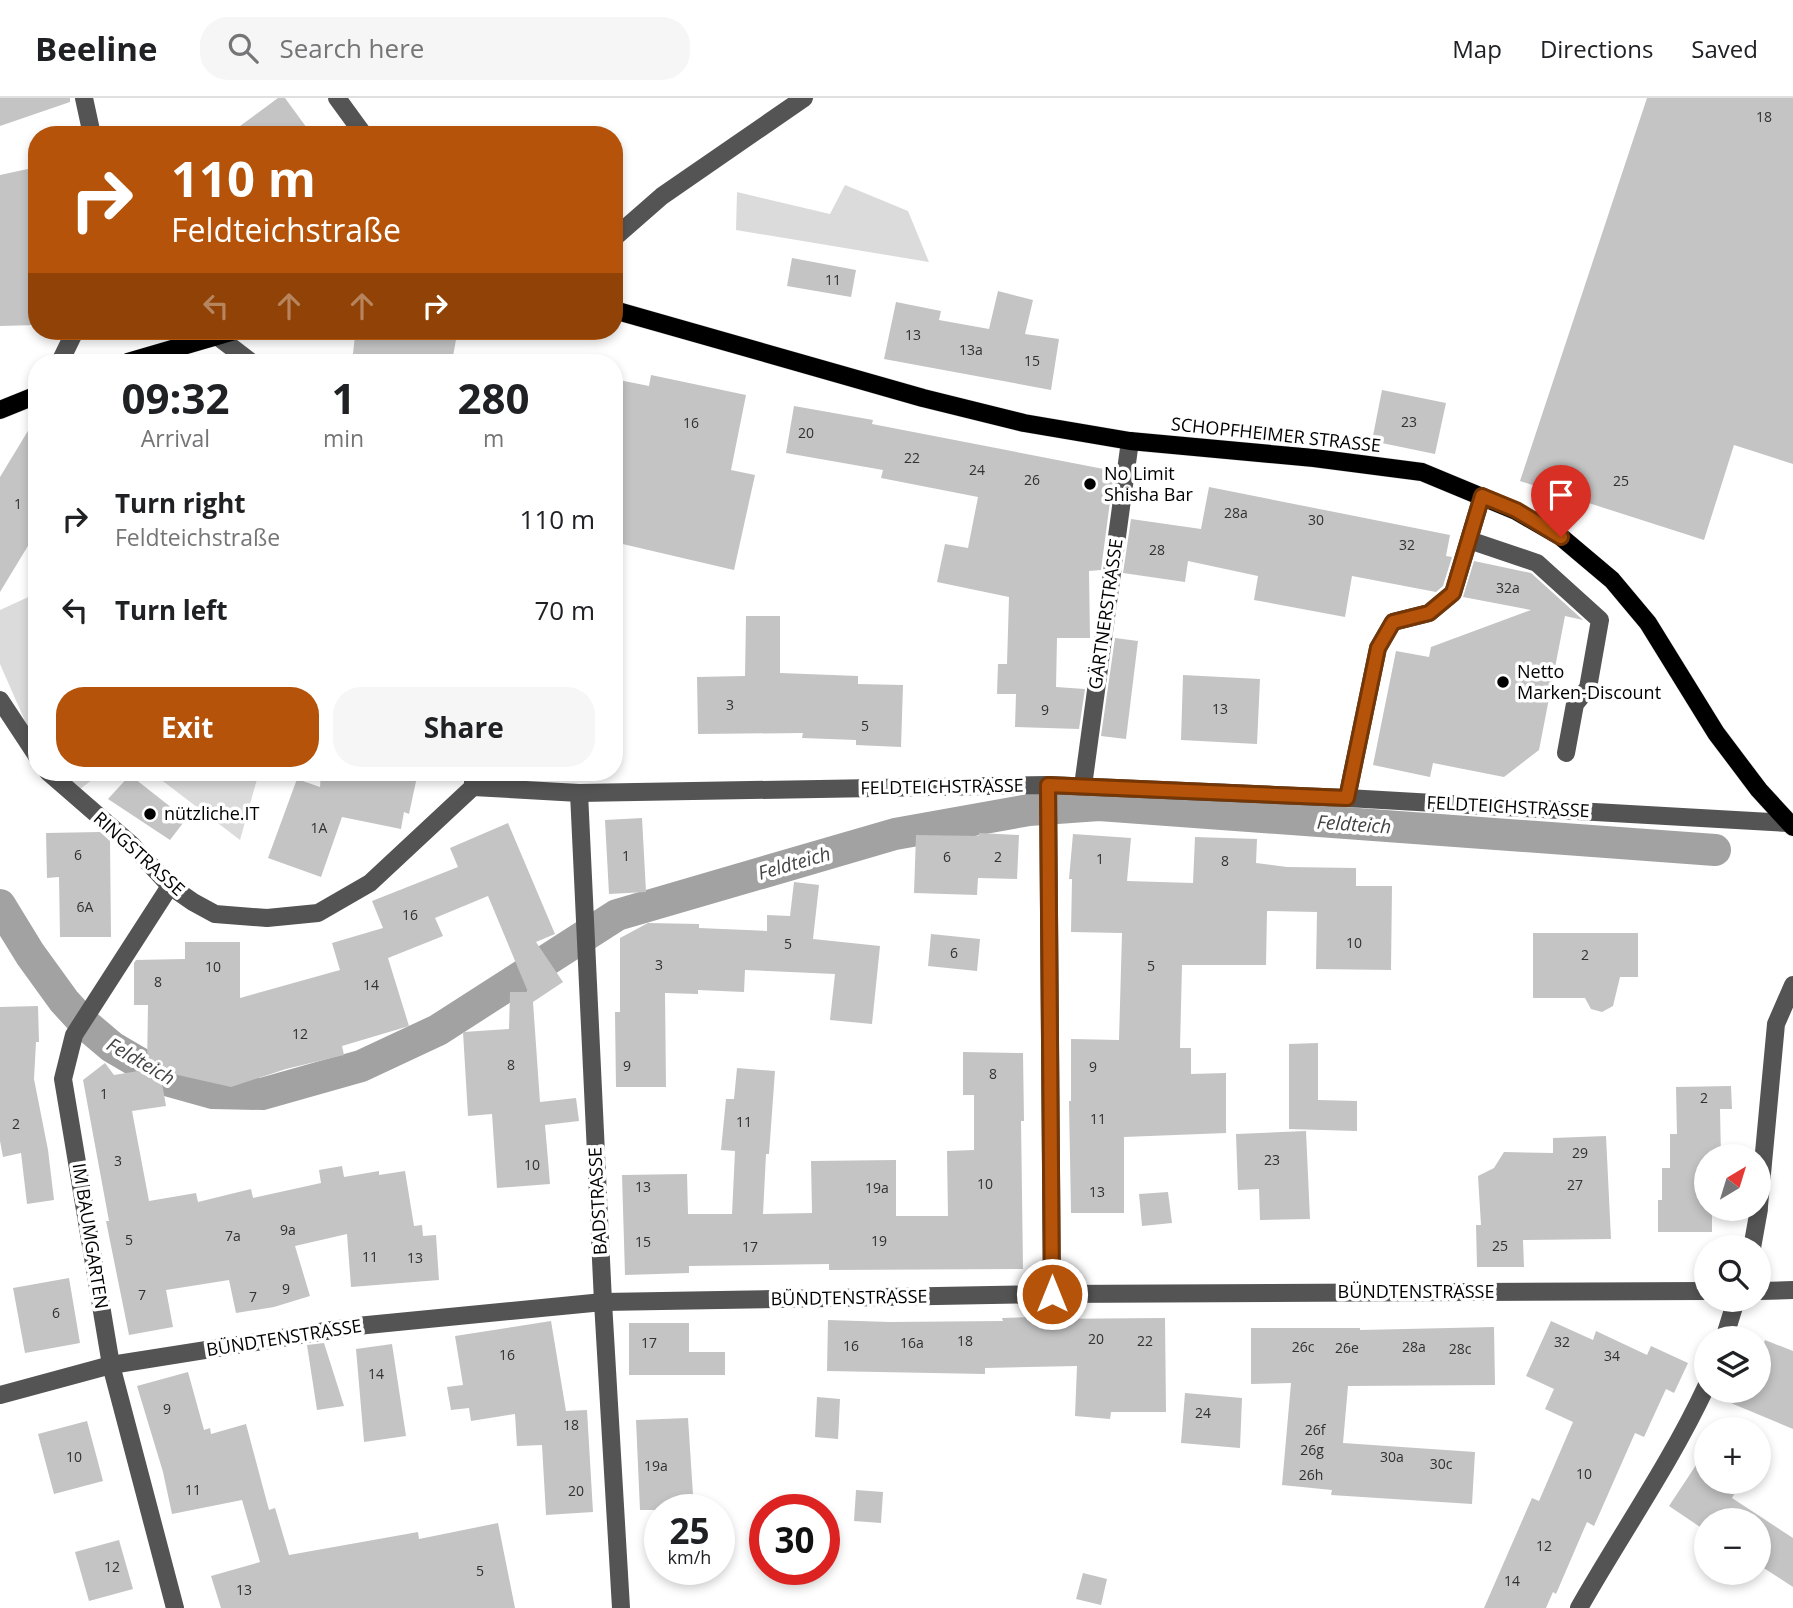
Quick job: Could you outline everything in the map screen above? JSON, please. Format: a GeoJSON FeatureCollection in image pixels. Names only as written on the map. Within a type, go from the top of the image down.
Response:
{"type":"FeatureCollection","features":[{"type":"Feature","properties":{"kind":"main road","name":"SCHOPFHEIMER STRASSE"},"geometry":{"type":"LineString","coordinates":[[623,313],[923,398],[1024,423],[1130,441],[1314,458],[1422,472],[1516,510],[1561,537],[1612,580],[1648,622],[1716,733],[1790,825]]}},
{"type":"Feature","properties":{"kind":"main road"},"geometry":{"type":"LineString","coordinates":[[155,354],[202,340]]}},
{"type":"Feature","properties":{"kind":"main road"},"geometry":{"type":"LineString","coordinates":[[0,410],[28,399]]}},
{"type":"Feature","properties":{"kind":"street"},"geometry":{"type":"LineString","coordinates":[[84,98],[90,126]]}},
{"type":"Feature","properties":{"kind":"street"},"geometry":{"type":"LineString","coordinates":[[337,98],[357,126]]}},
{"type":"Feature","properties":{"kind":"street"},"geometry":{"type":"LineString","coordinates":[[623,230],[662,196],[804,98]]}},
{"type":"Feature","properties":{"kind":"street"},"geometry":{"type":"LineString","coordinates":[[232,340],[244,354]]}},
{"type":"Feature","properties":{"kind":"street","name":"GÄRTNERSTRASSE"},"geometry":{"type":"LineString","coordinates":[[1083,786],[1130,441]]}},
{"type":"Feature","properties":{"kind":"street"},"geometry":{"type":"LineString","coordinates":[[1347,798],[1378,648],[1393,622],[1429,613],[1453,593],[1482,496]]}},
{"type":"Feature","properties":{"kind":"street"},"geometry":{"type":"LineString","coordinates":[[1469,540],[1537,563],[1600,620],[1588,688],[1575,704],[1566,753]]}},
{"type":"Feature","properties":{"kind":"street"},"geometry":{"type":"LineString","coordinates":[[0,700],[28,742]]}},
{"type":"Feature","properties":{"kind":"street","name":"RINGSTRASSE"},"geometry":{"type":"LineString","coordinates":[[58,781],[132,845],[170,886],[193,902],[215,914],[267,918],[318,912],[370,883],[471,781]]}},
{"type":"Feature","properties":{"kind":"street","name":"FELDTEICHSTRASSE"},"geometry":{"type":"LineString","coordinates":[[488,781],[579,793],[1048,791],[1083,786],[1347,798],[1790,825]]}},
{"type":"Feature","properties":{"kind":"street"},"geometry":{"type":"LineString","coordinates":[[1048,791],[1052,1294]]}},
{"type":"Feature","properties":{"kind":"street","name":"BADSTRASSE"},"geometry":{"type":"LineString","coordinates":[[579,793],[603,1302],[621,1608]]}},
{"type":"Feature","properties":{"kind":"street","name":"IM BAUMGARTEN"},"geometry":{"type":"LineString","coordinates":[[170,886],[77,1032],[68,1054],[63,1079],[111,1365],[175,1608]]}},
{"type":"Feature","properties":{"kind":"street"},"geometry":{"type":"LineString","coordinates":[[1764,1144],[1776,1024],[1793,985]]}},
{"type":"Feature","properties":{"kind":"street"},"geometry":{"type":"LineString","coordinates":[[1771,1291],[1793,1290]]}},
{"type":"Feature","properties":{"kind":"street","name":"BÜNDTENSTRASSE"},"geometry":{"type":"LineString","coordinates":[[0,1395],[111,1365],[357,1326],[603,1302],[1052,1294],[1694,1291]]}},
{"type":"Feature","properties":{"kind":"street"},"geometry":{"type":"LineString","coordinates":[[1579,1608],[1625,1528],[1653,1486],[1697,1403]]}},
{"type":"Feature","properties":{"kind":"shaded area"},"geometry":{"type":"Polygon","coordinates":[[[845,185],[908,211],[929,262],[736,230],[737,192],[830,214],[845,185]]]}},
{"type":"Feature","properties":{"kind":"shaded area"},"geometry":{"type":"Polygon","coordinates":[[[28,597],[28,728],[0,664],[0,610],[28,597]]]}},
{"type":"Feature","properties":{"kind":"shaded area"},"geometry":{"type":"Polygon","coordinates":[[[72,781],[90,781],[79,790],[72,781]]]}},
{"type":"Feature","properties":{"kind":"shaded area"},"geometry":{"type":"Polygon","coordinates":[[[163,781],[256,781],[240,840],[163,781]]]}},
{"type":"Feature","properties":{"kind":"building"},"geometry":{"type":"Polygon","coordinates":[[[0,98],[70,98],[70,102],[0,126],[0,98]]]}},
{"type":"Feature","properties":{"kind":"building"},"geometry":{"type":"Polygon","coordinates":[[[278,98],[285,98],[305,126],[240,126],[278,98]]]}},
{"type":"Feature","properties":{"kind":"building"},"geometry":{"type":"Polygon","coordinates":[[[1647,98],[1793,98],[1793,464],[1734,445],[1704,540],[1520,481],[1647,98]]]}},
{"type":"Feature","properties":{"kind":"building"},"geometry":{"type":"Polygon","coordinates":[[[28,169],[28,325],[0,326],[0,175],[28,169]]]}},
{"type":"Feature","properties":{"kind":"building"},"geometry":{"type":"Polygon","coordinates":[[[792,258],[856,270],[851,297],[787,286],[792,258]]]}},
{"type":"Feature","properties":{"kind":"building"},"geometry":{"type":"Polygon","coordinates":[[[998,291],[1033,300],[1025,334],[1059,339],[1051,390],[884,359],[896,302],[941,311],[939,320],[989,329],[998,291]]]}},
{"type":"Feature","properties":{"kind":"building"},"geometry":{"type":"Polygon","coordinates":[[[355,340],[456,340],[453,354],[353,354],[355,340]]]}},
{"type":"Feature","properties":{"kind":"building"},"geometry":{"type":"Polygon","coordinates":[[[651,375],[746,395],[731,470],[755,475],[734,570],[623,544],[623,381],[649,386],[651,375]]]}},
{"type":"Feature","properties":{"kind":"building"},"geometry":{"type":"Polygon","coordinates":[[[1382,390],[1446,403],[1435,454],[1372,441],[1382,390]]]}},
{"type":"Feature","properties":{"kind":"building"},"geometry":{"type":"Polygon","coordinates":[[[794,406],[873,420],[872,424],[1114,471],[1101,570],[1089,571],[1090,638],[1057,638],[1056,687],[1085,689],[1079,729],[1015,727],[1016,694],[997,694],[998,664],[1007,664],[1009,597],[937,582],[945,544],[968,548],[978,497],[881,478],[883,470],[786,453],[794,406]]]}},
{"type":"Feature","properties":{"kind":"building"},"geometry":{"type":"Polygon","coordinates":[[[28,431],[28,546],[0,592],[0,477],[28,431]]]}},
{"type":"Feature","properties":{"kind":"building"},"geometry":{"type":"Polygon","coordinates":[[[1209,487],[1450,535],[1446,556],[1452,557],[1443,586],[1436,592],[1352,576],[1345,617],[1254,600],[1258,576],[1188,561],[1185,582],[1123,573],[1131,519],[1201,529],[1209,487]]]}},
{"type":"Feature","properties":{"kind":"building"},"geometry":{"type":"Polygon","coordinates":[[[1474,561],[1531,573],[1583,620],[1565,616],[1539,750],[1504,777],[1433,763],[1430,777],[1373,765],[1396,651],[1429,657],[1431,647],[1531,610],[1463,597],[1474,561]]]}},
{"type":"Feature","properties":{"kind":"building"},"geometry":{"type":"Polygon","coordinates":[[[746,616],[780,616],[780,673],[858,676],[858,684],[903,685],[901,747],[856,745],[856,740],[802,738],[803,733],[698,734],[697,677],[745,676],[746,616]]]}},
{"type":"Feature","properties":{"kind":"building"},"geometry":{"type":"Polygon","coordinates":[[[1115,638],[1138,641],[1126,739],[1101,736],[1115,638]]]}},
{"type":"Feature","properties":{"kind":"building"},"geometry":{"type":"Polygon","coordinates":[[[1183,675],[1260,679],[1257,744],[1181,740],[1183,675]]]}},
{"type":"Feature","properties":{"kind":"building","name":"nützliche.IT"},"geometry":{"type":"Polygon","coordinates":[[[124,781],[138,781],[186,819],[170,840],[108,799],[124,781]]]}},
{"type":"Feature","properties":{"kind":"building"},"geometry":{"type":"Polygon","coordinates":[[[296,781],[320,787],[320,781],[416,781],[409,814],[404,812],[401,829],[342,817],[321,877],[268,858],[296,781]]]}},
{"type":"Feature","properties":{"kind":"building"},"geometry":{"type":"Polygon","coordinates":[[[642,818],[646,892],[609,894],[605,820],[642,818]]]}},
{"type":"Feature","properties":{"kind":"building"},"geometry":{"type":"Polygon","coordinates":[[[508,823],[555,934],[536,942],[563,982],[533,1002],[540,1102],[576,1098],[579,1121],[545,1125],[550,1184],[497,1188],[492,1114],[468,1116],[463,1032],[509,1029],[510,992],[528,992],[488,896],[435,918],[443,936],[388,958],[409,1026],[342,1046],[344,1055],[286,1069],[231,1087],[160,1071],[166,1106],[132,1111],[149,1201],[196,1193],[198,1202],[251,1189],[253,1198],[321,1183],[319,1170],[342,1166],[344,1177],[379,1171],[379,1175],[405,1171],[414,1226],[422,1225],[423,1236],[436,1235],[439,1280],[351,1287],[347,1234],[295,1246],[310,1296],[274,1307],[236,1313],[229,1280],[166,1290],[173,1327],[129,1335],[106,1221],[109,1221],[83,1080],[105,1063],[114,1075],[150,1069],[147,1068],[148,1005],[134,1005],[136,960],[185,959],[185,942],[240,942],[240,998],[340,970],[332,943],[383,928],[372,901],[458,867],[450,848],[508,823]]]}},
{"type":"Feature","properties":{"kind":"building"},"geometry":{"type":"Polygon","coordinates":[[[100,832],[110,841],[111,937],[60,937],[59,877],[47,878],[46,833],[100,832]]]}},
{"type":"Feature","properties":{"kind":"building"},"geometry":{"type":"Polygon","coordinates":[[[979,833],[1019,835],[1017,879],[978,878],[977,895],[914,893],[916,835],[979,836],[979,833]]]}},
{"type":"Feature","properties":{"kind":"building"},"geometry":{"type":"Polygon","coordinates":[[[1073,834],[1131,838],[1127,881],[1193,883],[1195,837],[1257,839],[1256,863],[1287,867],[1356,868],[1356,886],[1392,886],[1391,970],[1316,969],[1317,912],[1267,911],[1266,965],[1182,965],[1180,1048],[1191,1048],[1191,1074],[1226,1073],[1226,1133],[1124,1137],[1124,1213],[1071,1213],[1071,1039],[1119,1040],[1122,933],[1071,932],[1072,879],[1069,879],[1073,834]]]}},
{"type":"Feature","properties":{"kind":"building"},"geometry":{"type":"Polygon","coordinates":[[[794,882],[819,885],[813,939],[880,946],[872,1024],[830,1020],[835,974],[745,970],[744,992],[698,990],[698,994],[665,993],[666,1087],[616,1087],[615,1012],[620,1012],[620,938],[648,923],[699,924],[699,928],[767,931],[767,915],[790,916],[794,882]]]}},
{"type":"Feature","properties":{"kind":"building"},"geometry":{"type":"Polygon","coordinates":[[[1533,933],[1638,933],[1638,977],[1620,977],[1613,1006],[1602,1012],[1591,1009],[1585,998],[1533,998],[1533,933]]]}},
{"type":"Feature","properties":{"kind":"building"},"geometry":{"type":"Polygon","coordinates":[[[931,934],[980,939],[977,971],[928,966],[931,934]]]}},
{"type":"Feature","properties":{"kind":"building"},"geometry":{"type":"Polygon","coordinates":[[[38,1006],[39,1042],[36,1042],[34,1079],[48,1150],[54,1200],[27,1204],[21,1153],[3,1157],[0,1141],[0,1007],[38,1006]]]}},
{"type":"Feature","properties":{"kind":"building"},"geometry":{"type":"Polygon","coordinates":[[[1318,1043],[1318,1100],[1357,1101],[1357,1131],[1289,1129],[1289,1044],[1318,1043]]]}},
{"type":"Feature","properties":{"kind":"building"},"geometry":{"type":"Polygon","coordinates":[[[963,1052],[1023,1053],[1023,1269],[829,1270],[829,1264],[689,1266],[689,1273],[625,1275],[622,1175],[687,1174],[688,1214],[732,1214],[735,1151],[721,1150],[726,1099],[734,1099],[737,1068],[775,1071],[763,1214],[812,1213],[811,1161],[896,1160],[896,1216],[948,1216],[947,1151],[974,1150],[974,1095],[963,1095],[963,1052]]]}},
{"type":"Feature","properties":{"kind":"building"},"geometry":{"type":"Polygon","coordinates":[[[1731,1086],[1732,1109],[1720,1109],[1721,1144],[1694,1144],[1694,1222],[1712,1222],[1712,1232],[1658,1232],[1662,1168],[1670,1168],[1670,1134],[1677,1134],[1676,1087],[1731,1086]]]}},
{"type":"Feature","properties":{"kind":"building"},"geometry":{"type":"Polygon","coordinates":[[[1306,1131],[1310,1219],[1260,1220],[1259,1189],[1238,1190],[1236,1134],[1306,1131]]]}},
{"type":"Feature","properties":{"kind":"building"},"geometry":{"type":"Polygon","coordinates":[[[1606,1136],[1611,1239],[1523,1240],[1524,1267],[1477,1267],[1476,1225],[1481,1225],[1478,1176],[1494,1168],[1504,1152],[1553,1153],[1553,1138],[1606,1136]]]}},
{"type":"Feature","properties":{"kind":"building"},"geometry":{"type":"Polygon","coordinates":[[[1168,1192],[1172,1223],[1142,1226],[1139,1194],[1168,1192]]]}},
{"type":"Feature","properties":{"kind":"building"},"geometry":{"type":"Polygon","coordinates":[[[69,1278],[80,1343],[25,1353],[13,1288],[69,1278]]]}},
{"type":"Feature","properties":{"kind":"building"},"geometry":{"type":"Polygon","coordinates":[[[1002,1318],[1165,1318],[1166,1412],[1111,1412],[1110,1419],[1075,1416],[1077,1366],[985,1368],[985,1374],[827,1371],[828,1320],[1003,1321],[1002,1318]]]}},
{"type":"Feature","properties":{"kind":"building"},"geometry":{"type":"Polygon","coordinates":[[[551,1321],[566,1411],[587,1410],[593,1512],[546,1515],[542,1445],[517,1446],[515,1414],[471,1421],[469,1408],[451,1410],[447,1387],[463,1385],[455,1336],[551,1321]]]}},
{"type":"Feature","properties":{"kind":"building"},"geometry":{"type":"Polygon","coordinates":[[[1551,1321],[1593,1340],[1596,1331],[1647,1355],[1651,1346],[1688,1363],[1674,1393],[1666,1389],[1644,1437],[1635,1433],[1594,1526],[1587,1522],[1556,1594],[1553,1592],[1546,1608],[1484,1608],[1532,1498],[1539,1501],[1573,1422],[1545,1409],[1554,1389],[1526,1376],[1551,1321]]]}},
{"type":"Feature","properties":{"kind":"building"},"geometry":{"type":"Polygon","coordinates":[[[629,1323],[689,1323],[689,1352],[725,1352],[725,1375],[629,1375],[629,1323]]]}},
{"type":"Feature","properties":{"kind":"building"},"geometry":{"type":"Polygon","coordinates":[[[1494,1327],[1495,1385],[1348,1386],[1343,1443],[1475,1452],[1472,1504],[1331,1495],[1332,1490],[1282,1485],[1291,1383],[1251,1384],[1251,1328],[1360,1330],[1494,1327]]]}},
{"type":"Feature","properties":{"kind":"building"},"geometry":{"type":"Polygon","coordinates":[[[1771,1342],[1793,1351],[1793,1429],[1771,1420],[1771,1417],[1764,1417],[1731,1403],[1771,1403],[1771,1342]]]}},
{"type":"Feature","properties":{"kind":"building"},"geometry":{"type":"Polygon","coordinates":[[[324,1343],[344,1406],[317,1410],[307,1345],[324,1343]]]}},
{"type":"Feature","properties":{"kind":"building"},"geometry":{"type":"Polygon","coordinates":[[[392,1344],[406,1436],[364,1442],[356,1349],[392,1344]]]}},
{"type":"Feature","properties":{"kind":"building"},"geometry":{"type":"Polygon","coordinates":[[[188,1372],[204,1430],[210,1428],[211,1434],[246,1424],[269,1510],[275,1508],[289,1555],[418,1532],[419,1539],[498,1523],[515,1608],[221,1608],[211,1576],[260,1562],[242,1500],[172,1514],[163,1472],[137,1386],[188,1372]]]}},
{"type":"Feature","properties":{"kind":"building"},"geometry":{"type":"Polygon","coordinates":[[[1185,1393],[1242,1398],[1240,1448],[1181,1443],[1185,1393]]]}},
{"type":"Feature","properties":{"kind":"building"},"geometry":{"type":"Polygon","coordinates":[[[817,1397],[840,1399],[838,1439],[815,1437],[817,1397]]]}},
{"type":"Feature","properties":{"kind":"building"},"geometry":{"type":"Polygon","coordinates":[[[688,1418],[693,1494],[644,1494],[644,1510],[640,1510],[636,1420],[688,1418]]]}},
{"type":"Feature","properties":{"kind":"building"},"geometry":{"type":"Polygon","coordinates":[[[87,1421],[103,1481],[54,1494],[38,1434],[87,1421]]]}},
{"type":"Feature","properties":{"kind":"building"},"geometry":{"type":"Polygon","coordinates":[[[1694,1468],[1694,1494],[1734,1494],[1732,1498],[1747,1508],[1694,1508],[1694,1523],[1669,1506],[1694,1468]]]}},
{"type":"Feature","properties":{"kind":"building"},"geometry":{"type":"Polygon","coordinates":[[[856,1490],[883,1492],[881,1523],[854,1521],[856,1490]]]}},
{"type":"Feature","properties":{"kind":"building"},"geometry":{"type":"Polygon","coordinates":[[[1771,1524],[1793,1538],[1793,1587],[1771,1573],[1771,1524]]]}},
{"type":"Feature","properties":{"kind":"building"},"geometry":{"type":"Polygon","coordinates":[[[119,1540],[133,1589],[89,1601],[75,1552],[119,1540]]]}},
{"type":"Feature","properties":{"kind":"building"},"geometry":{"type":"Polygon","coordinates":[[[1083,1573],[1107,1579],[1101,1605],[1076,1599],[1083,1573]]]}},
{"type":"Feature","properties":{"kind":"waterway","name":"Feldteich"},"geometry":{"type":"LineString","coordinates":[[0,905],[30,954],[64,1001],[86,1025],[112,1047],[170,1081],[213,1093],[262,1094],[361,1066],[438,1030],[617,915],[895,834],[1029,810],[1099,805],[1715,850]]}},
{"type":"Feature","properties":{"kind":"place","name":"No Limit Shisha Bar"},"geometry":{"type":"Point","coordinates":[1090,484]}},
{"type":"Feature","properties":{"kind":"place","name":"Netto Marken-Discount"},"geometry":{"type":"Point","coordinates":[1503,682]}},
{"type":"Feature","properties":{"kind":"place","name":"nützliche.IT"},"geometry":{"type":"Point","coordinates":[150,814]}},
{"type":"Feature","properties":{"kind":"route"},"geometry":{"type":"LineString","coordinates":[[1052,1294],[1048,785],[1347,798],[1378,648],[1393,622],[1429,613],[1453,593],[1482,496],[1516,510],[1561,537]]}}]}
